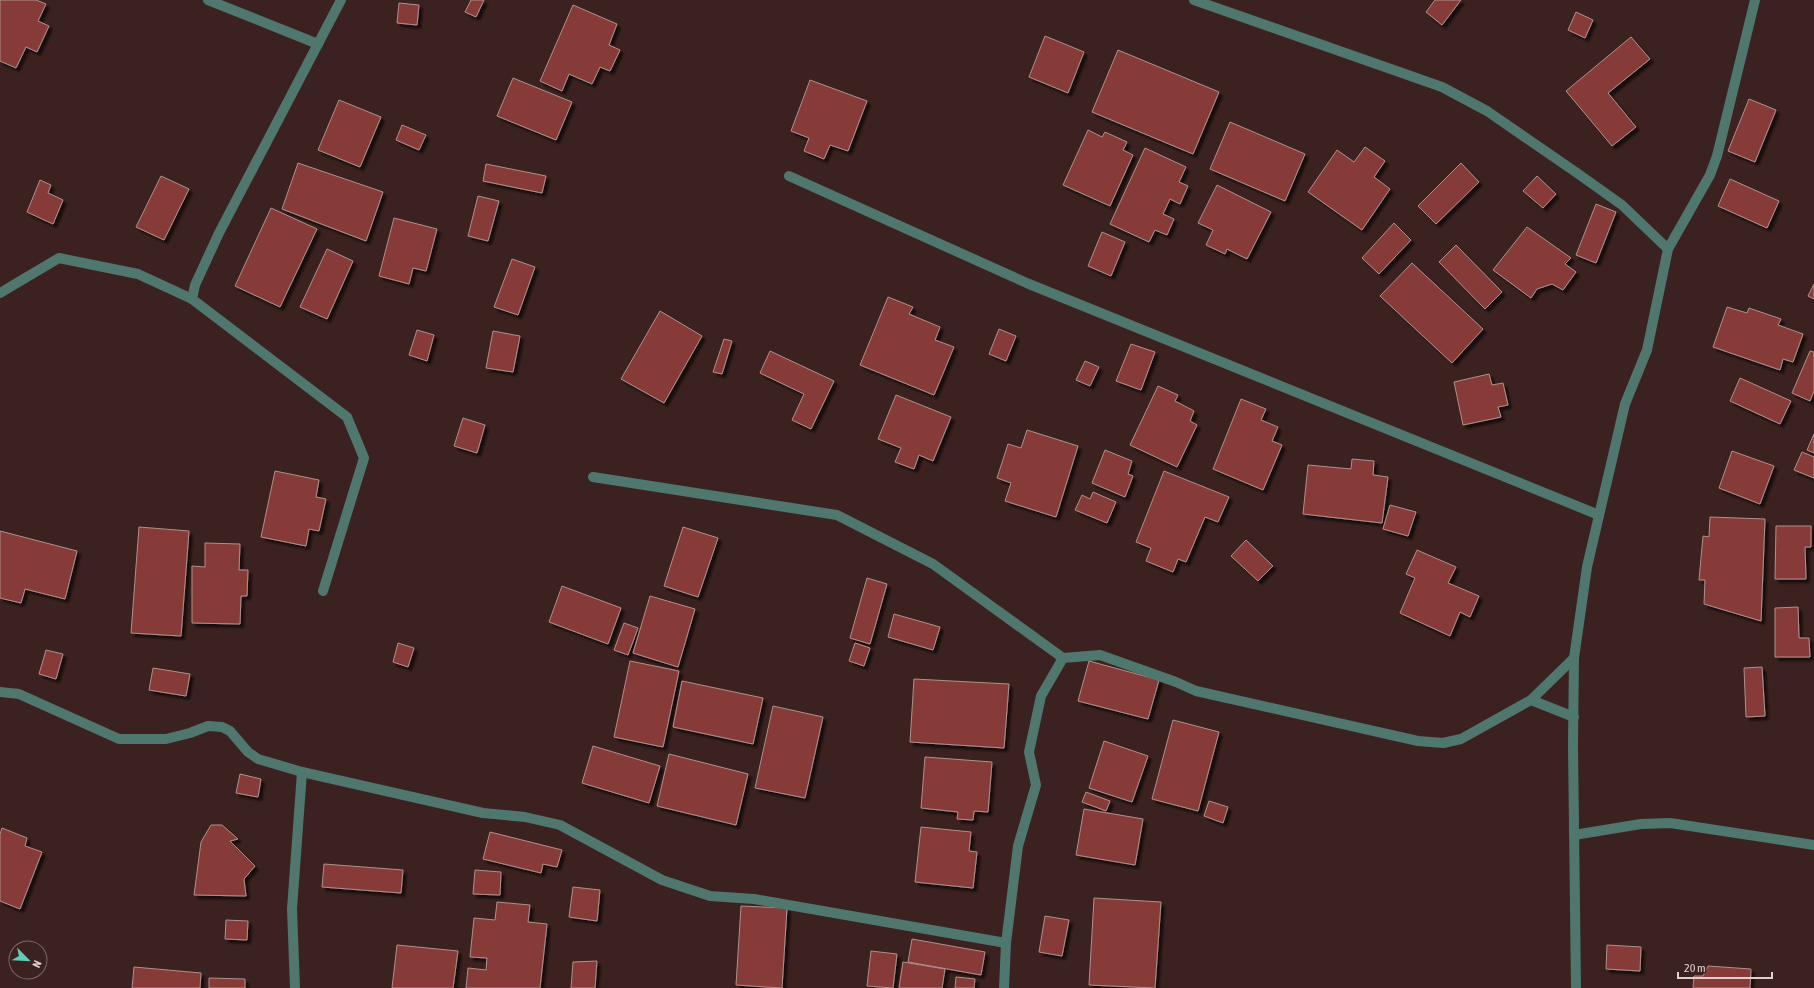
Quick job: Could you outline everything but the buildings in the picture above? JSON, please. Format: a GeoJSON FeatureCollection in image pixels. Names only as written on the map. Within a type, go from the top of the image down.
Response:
{"type":"FeatureCollection","features":[{"type":"Feature","properties":{"kind":"street"},"geometry":{"type":"LineString","coordinates":[[208,0],[318,44]]}},
{"type":"Feature","properties":{"kind":"street"},"geometry":{"type":"LineString","coordinates":[[192,299],[195,285],[218,233],[341,0]]}},
{"type":"Feature","properties":{"kind":"street"},"geometry":{"type":"LineString","coordinates":[[1194,0],[1442,87],[1487,111],[1622,205],[1668,249]]}},
{"type":"Feature","properties":{"kind":"street"},"geometry":{"type":"LineString","coordinates":[[1576,988],[1574,658],[1587,567],[1625,404],[1647,350],[1668,249],[1710,175],[1717,156],[1755,0]]}},
{"type":"Feature","properties":{"kind":"street"},"geometry":{"type":"LineString","coordinates":[[789,176],[1029,284],[1599,515]]}},
{"type":"Feature","properties":{"kind":"street"},"geometry":{"type":"LineString","coordinates":[[0,293],[59,258],[138,274],[192,299],[347,417],[364,458],[323,591]]}},
{"type":"Feature","properties":{"kind":"street"},"geometry":{"type":"LineString","coordinates":[[593,477],[837,515],[933,564],[1063,658],[1100,655],[1176,682],[1196,691],[1418,740],[1443,743],[1461,739],[1531,700],[1574,658]]}},
{"type":"Feature","properties":{"kind":"street"},"geometry":{"type":"LineString","coordinates":[[1004,988],[1006,942],[1018,846],[1036,785],[1029,752],[1041,696],[1063,658]]}},
{"type":"Feature","properties":{"kind":"street"},"geometry":{"type":"LineString","coordinates":[[0,692],[19,694],[118,738],[166,739],[190,733],[208,726],[222,727],[230,731],[248,752],[258,758],[302,772],[483,813],[525,817],[560,825],[662,880],[710,896],[754,899],[1006,942]]}},
{"type":"Feature","properties":{"kind":"street"},"geometry":{"type":"LineString","coordinates":[[1531,700],[1574,717]]}},
{"type":"Feature","properties":{"kind":"street"},"geometry":{"type":"LineString","coordinates":[[295,988],[292,909],[302,772]]}},
{"type":"Feature","properties":{"kind":"street"},"geometry":{"type":"LineString","coordinates":[[1574,835],[1641,824],[1670,823],[1814,845]]}}]}
